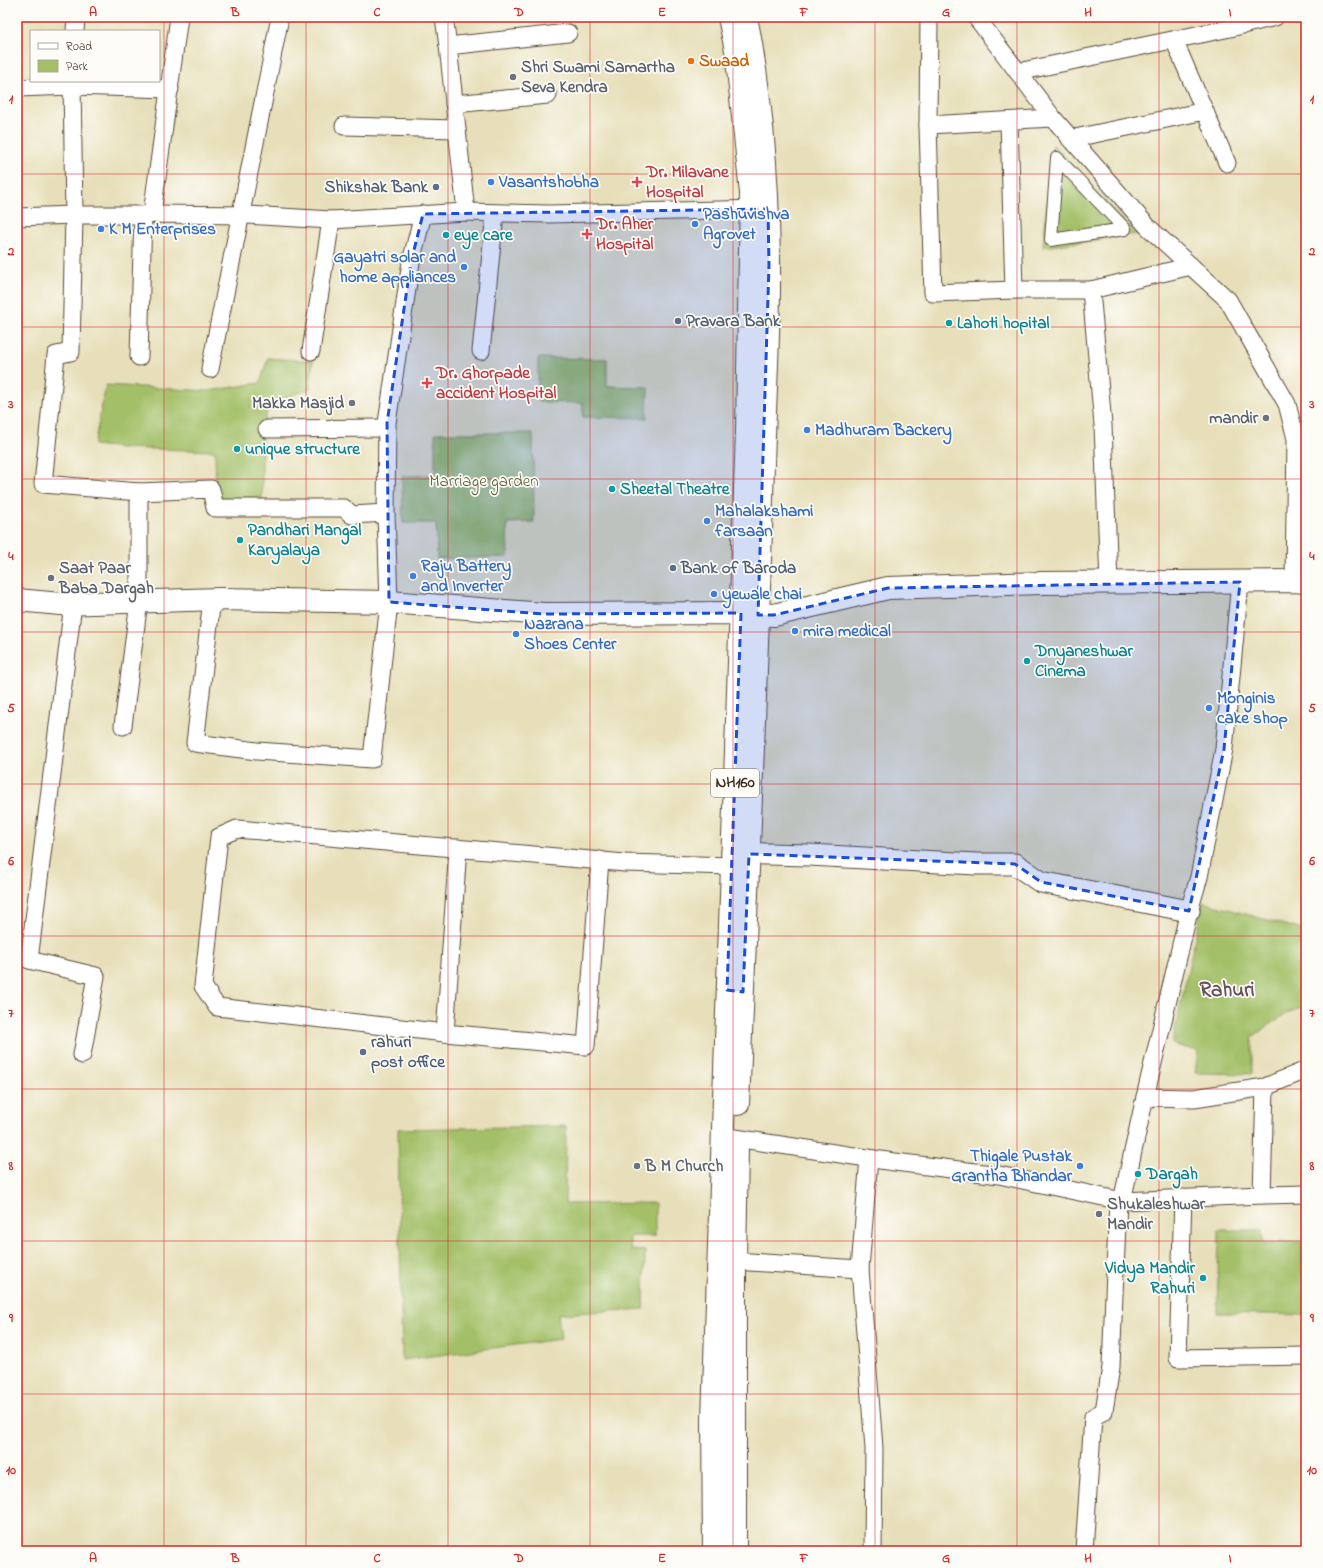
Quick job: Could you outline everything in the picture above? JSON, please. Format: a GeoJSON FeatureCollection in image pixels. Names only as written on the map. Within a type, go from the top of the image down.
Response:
{"type":"FeatureCollection","features":[{"type":"Feature","properties":{"kind":"main road","name":"NH160"},"geometry":{"type":"LineString","coordinates":[[728,17],[736,50],[751,193],[760,209]]}},
{"type":"Feature","properties":{"kind":"main road","name":"NH160"},"geometry":{"type":"LineString","coordinates":[[735,1551],[725,1362],[729,1137],[735,991],[738,858],[749,614],[769,273],[760,209],[759,94],[746,17]]}},
{"type":"Feature","properties":{"kind":"main road"},"geometry":{"type":"LineString","coordinates":[[17,600],[61,604],[212,599],[389,602],[544,614],[774,615],[888,588],[1042,583],[1300,582]]}},
{"type":"Feature","properties":{"kind":"main road","name":"NH160"},"geometry":{"type":"LineString","coordinates":[[714,1551],[713,1419],[725,1362],[734,1260],[729,1137]]}},
{"type":"Feature","properties":{"kind":"street"},"geometry":{"type":"LineString","coordinates":[[75,30],[76,17]]}},
{"type":"Feature","properties":{"kind":"street"},"geometry":{"type":"LineString","coordinates":[[138,357],[147,215],[170,89],[179,17]]}},
{"type":"Feature","properties":{"kind":"street"},"geometry":{"type":"LineString","coordinates":[[210,369],[280,17]]}},
{"type":"Feature","properties":{"kind":"street"},"geometry":{"type":"LineString","coordinates":[[444,17],[466,212]]}},
{"type":"Feature","properties":{"kind":"street"},"geometry":{"type":"LineString","coordinates":[[929,17],[928,125],[933,293],[1014,290],[1091,290],[1191,266]]}},
{"type":"Feature","properties":{"kind":"street"},"geometry":{"type":"LineString","coordinates":[[976,17],[1070,139],[1148,227],[1228,300],[1287,404],[1296,439],[1300,582]]}},
{"type":"Feature","properties":{"kind":"street"},"geometry":{"type":"LineString","coordinates":[[1018,72],[1174,40],[1229,22],[1275,17]]}},
{"type":"Feature","properties":{"kind":"street"},"geometry":{"type":"LineString","coordinates":[[448,46],[568,33]]}},
{"type":"Feature","properties":{"kind":"street"},"geometry":{"type":"LineString","coordinates":[[1174,40],[1227,163]]}},
{"type":"Feature","properties":{"kind":"street"},"geometry":{"type":"LineString","coordinates":[[17,88],[72,84],[170,89]]}},
{"type":"Feature","properties":{"kind":"street"},"geometry":{"type":"LineString","coordinates":[[72,84],[74,215],[71,352],[56,355],[43,484],[139,492],[211,489],[215,508],[344,508],[352,515],[386,513]]}},
{"type":"Feature","properties":{"kind":"street"},"geometry":{"type":"LineString","coordinates":[[454,104],[548,95]]}},
{"type":"Feature","properties":{"kind":"street"},"geometry":{"type":"LineString","coordinates":[[1070,139],[1205,111]]}},
{"type":"Feature","properties":{"kind":"street"},"geometry":{"type":"LineString","coordinates":[[928,125],[1053,118]]}},
{"type":"Feature","properties":{"kind":"street"},"geometry":{"type":"LineString","coordinates":[[1009,121],[1014,290]]}},
{"type":"Feature","properties":{"kind":"street"},"geometry":{"type":"LineString","coordinates":[[344,126],[456,129]]}},
{"type":"Feature","properties":{"kind":"street"},"geometry":{"type":"LineString","coordinates":[[1057,158],[1072,175],[1125,229],[1051,240],[1057,158]]}},
{"type":"Feature","properties":{"kind":"street"},"geometry":{"type":"LineString","coordinates":[[17,217],[74,215],[240,215],[331,220],[466,212],[495,214],[549,214],[760,209]]}},
{"type":"Feature","properties":{"kind":"street"},"geometry":{"type":"LineString","coordinates":[[212,599],[195,743],[257,752],[372,758],[389,602],[386,513],[387,428],[411,262],[423,214]]}},
{"type":"Feature","properties":{"kind":"street"},"geometry":{"type":"LineString","coordinates":[[481,351],[495,214]]}},
{"type":"Feature","properties":{"kind":"street"},"geometry":{"type":"LineString","coordinates":[[311,351],[331,220]]}},
{"type":"Feature","properties":{"kind":"street"},"geometry":{"type":"LineString","coordinates":[[1091,290],[1103,424],[1109,583]]}},
{"type":"Feature","properties":{"kind":"street"},"geometry":{"type":"LineString","coordinates":[[267,429],[387,428]]}},
{"type":"Feature","properties":{"kind":"street"},"geometry":{"type":"LineString","coordinates":[[123,726],[139,601],[139,492]]}},
{"type":"Feature","properties":{"kind":"street"},"geometry":{"type":"LineString","coordinates":[[1084,1551],[1093,1417],[1104,1411],[1111,1367],[1120,1200],[1189,911],[1199,877],[1224,749],[1240,582]]}},
{"type":"Feature","properties":{"kind":"street"},"geometry":{"type":"LineString","coordinates":[[73,604],[29,960],[96,976],[82,1055]]}},
{"type":"Feature","properties":{"kind":"street"},"geometry":{"type":"LineString","coordinates":[[600,860],[586,1046],[446,1033],[217,1007],[203,986],[219,837],[237,829],[625,862],[809,855],[976,864],[1015,864],[1041,882],[1189,911]]}},
{"type":"Feature","properties":{"kind":"street"},"geometry":{"type":"LineString","coordinates":[[446,1033],[458,848]]}},
{"type":"Feature","properties":{"kind":"street"},"geometry":{"type":"LineString","coordinates":[[1145,1097],[1194,1098],[1265,1087],[1306,1070]]}},
{"type":"Feature","properties":{"kind":"street"},"geometry":{"type":"LineString","coordinates":[[1262,1195],[1265,1087]]}},
{"type":"Feature","properties":{"kind":"street"},"geometry":{"type":"LineString","coordinates":[[729,1137],[869,1158],[999,1175],[1120,1200],[1306,1194]]}},
{"type":"Feature","properties":{"kind":"street"},"geometry":{"type":"LineString","coordinates":[[869,1158],[860,1269],[874,1448],[874,1551]]}},
{"type":"Feature","properties":{"kind":"street"},"geometry":{"type":"LineString","coordinates":[[1183,1198],[1178,1358],[1306,1356]]}},
{"type":"Feature","properties":{"kind":"street"},"geometry":{"type":"LineString","coordinates":[[734,1260],[860,1269]]}},
{"type":"Feature","properties":{"kind":"highlighted area"},"geometry":{"type":"Polygon","coordinates":[[[768,209],[769,265],[758,615],[774,615],[888,588],[1240,582],[1224,749],[1189,911],[1041,882],[1015,864],[749,854],[743,992],[727,990],[741,613],[544,614],[389,602],[387,423],[411,262],[423,214],[768,209]]]}},
{"type":"Feature","properties":{"kind":"green space"},"geometry":{"type":"Polygon","coordinates":[[[1053,145],[1137,234],[1043,247],[1053,145]]]}},
{"type":"Feature","properties":{"kind":"green space"},"geometry":{"type":"Polygon","coordinates":[[[268,358],[313,361],[310,389],[269,403],[262,435],[262,504],[216,504],[215,451],[123,448],[94,445],[106,385],[208,391],[260,383],[268,358]]]}},
{"type":"Feature","properties":{"kind":"green space"},"geometry":{"type":"Polygon","coordinates":[[[538,358],[607,359],[607,386],[648,387],[647,418],[583,417],[583,403],[538,402],[538,358]]]}},
{"type":"Feature","properties":{"kind":"green space","name":"Marriage garden"},"geometry":{"type":"Polygon","coordinates":[[[435,433],[533,433],[534,522],[507,523],[508,557],[437,559],[436,523],[403,523],[402,476],[435,475],[435,433]]]}},
{"type":"Feature","properties":{"kind":"green space"},"geometry":{"type":"Polygon","coordinates":[[[1203,902],[1306,931],[1306,1006],[1287,1013],[1252,1037],[1252,1074],[1195,1073],[1198,1051],[1172,1044],[1203,902]]]}},
{"type":"Feature","properties":{"kind":"green space"},"geometry":{"type":"Polygon","coordinates":[[[566,1126],[565,1204],[655,1203],[655,1236],[630,1236],[630,1250],[645,1251],[644,1309],[558,1314],[561,1339],[402,1360],[398,1129],[566,1126]]]}},
{"type":"Feature","properties":{"kind":"green space"},"geometry":{"type":"Polygon","coordinates":[[[1219,1230],[1262,1230],[1263,1243],[1302,1242],[1305,1315],[1217,1313],[1219,1230]]]}},
{"type":"Feature","properties":{"kind":"place","name":"Swaad"},"geometry":{"type":"Point","coordinates":[691,61]}},
{"type":"Feature","properties":{"kind":"place","name":"Shri Swami Samartha Seva Kendra"},"geometry":{"type":"Point","coordinates":[513,77]}},
{"type":"Feature","properties":{"kind":"place","name":"Vasantshobha"},"geometry":{"type":"Point","coordinates":[491,182]}},
{"type":"Feature","properties":{"kind":"place","name":"Dr. Milavane Hospital"},"geometry":{"type":"Point","coordinates":[637,182]}},
{"type":"Feature","properties":{"kind":"place","name":"Shikshak Bank"},"geometry":{"type":"Point","coordinates":[436,187]}},
{"type":"Feature","properties":{"kind":"place","name":"Pashuvishva Agrovet"},"geometry":{"type":"Point","coordinates":[695,224]}},
{"type":"Feature","properties":{"kind":"place","name":"K M Enterprises"},"geometry":{"type":"Point","coordinates":[101,229]}},
{"type":"Feature","properties":{"kind":"place","name":"Dr. Aher Hospital"},"geometry":{"type":"Point","coordinates":[587,234]}},
{"type":"Feature","properties":{"kind":"place","name":"eye care"},"geometry":{"type":"Point","coordinates":[446,235]}},
{"type":"Feature","properties":{"kind":"place","name":"Gayatri solar and home appliances"},"geometry":{"type":"Point","coordinates":[464,267]}},
{"type":"Feature","properties":{"kind":"place","name":"Pravara Bank"},"geometry":{"type":"Point","coordinates":[678,321]}},
{"type":"Feature","properties":{"kind":"place","name":"Lahoti hopital"},"geometry":{"type":"Point","coordinates":[949,323]}},
{"type":"Feature","properties":{"kind":"place","name":"Dr. Ghorpade accident Hospital"},"geometry":{"type":"Point","coordinates":[427,383]}},
{"type":"Feature","properties":{"kind":"place","name":"Makka Masjid"},"geometry":{"type":"Point","coordinates":[352,403]}},
{"type":"Feature","properties":{"kind":"place","name":"mandir"},"geometry":{"type":"Point","coordinates":[1266,418]}},
{"type":"Feature","properties":{"kind":"place","name":"Madhuram Backery"},"geometry":{"type":"Point","coordinates":[807,430]}},
{"type":"Feature","properties":{"kind":"place","name":"unique structure"},"geometry":{"type":"Point","coordinates":[237,449]}},
{"type":"Feature","properties":{"kind":"place","name":"Sheetal Theatre"},"geometry":{"type":"Point","coordinates":[612,489]}},
{"type":"Feature","properties":{"kind":"place","name":"Mahalakshami farsaan"},"geometry":{"type":"Point","coordinates":[707,521]}},
{"type":"Feature","properties":{"kind":"place","name":"Pandhari Mangal Karyalaya"},"geometry":{"type":"Point","coordinates":[240,540]}},
{"type":"Feature","properties":{"kind":"place","name":"Bank of Baroda"},"geometry":{"type":"Point","coordinates":[673,568]}},
{"type":"Feature","properties":{"kind":"place","name":"Raju Battery and Inverter"},"geometry":{"type":"Point","coordinates":[413,576]}},
{"type":"Feature","properties":{"kind":"place","name":"Saat Paar Baba Dargah"},"geometry":{"type":"Point","coordinates":[51,578]}},
{"type":"Feature","properties":{"kind":"place","name":"yewale chai"},"geometry":{"type":"Point","coordinates":[714,594]}},
{"type":"Feature","properties":{"kind":"place","name":"mira medical"},"geometry":{"type":"Point","coordinates":[795,631]}},
{"type":"Feature","properties":{"kind":"place","name":"Nazrana Shoes Center"},"geometry":{"type":"Point","coordinates":[516,634]}},
{"type":"Feature","properties":{"kind":"place","name":"Dnyaneshwar Cinema"},"geometry":{"type":"Point","coordinates":[1027,661]}},
{"type":"Feature","properties":{"kind":"place","name":"Monginis cake shop"},"geometry":{"type":"Point","coordinates":[1209,708]}},
{"type":"Feature","properties":{"kind":"place","name":"rahuri post office"},"geometry":{"type":"Point","coordinates":[363,1052]}},
{"type":"Feature","properties":{"kind":"place","name":"B M Church"},"geometry":{"type":"Point","coordinates":[637,1166]}},
{"type":"Feature","properties":{"kind":"place","name":"Thigale Pustak Grantha Bhandar"},"geometry":{"type":"Point","coordinates":[1080,1166]}},
{"type":"Feature","properties":{"kind":"place","name":"Dargah"},"geometry":{"type":"Point","coordinates":[1138,1174]}},
{"type":"Feature","properties":{"kind":"place","name":"Shukaleshwar Mandir"},"geometry":{"type":"Point","coordinates":[1099,1214]}},
{"type":"Feature","properties":{"kind":"place","name":"Vidya Mandir Rahuri"},"geometry":{"type":"Point","coordinates":[1203,1278]}},
{"type":"Feature","properties":{"kind":"district","name":"Rahuri"},"geometry":{"type":"Point","coordinates":[1227,991]}}]}
